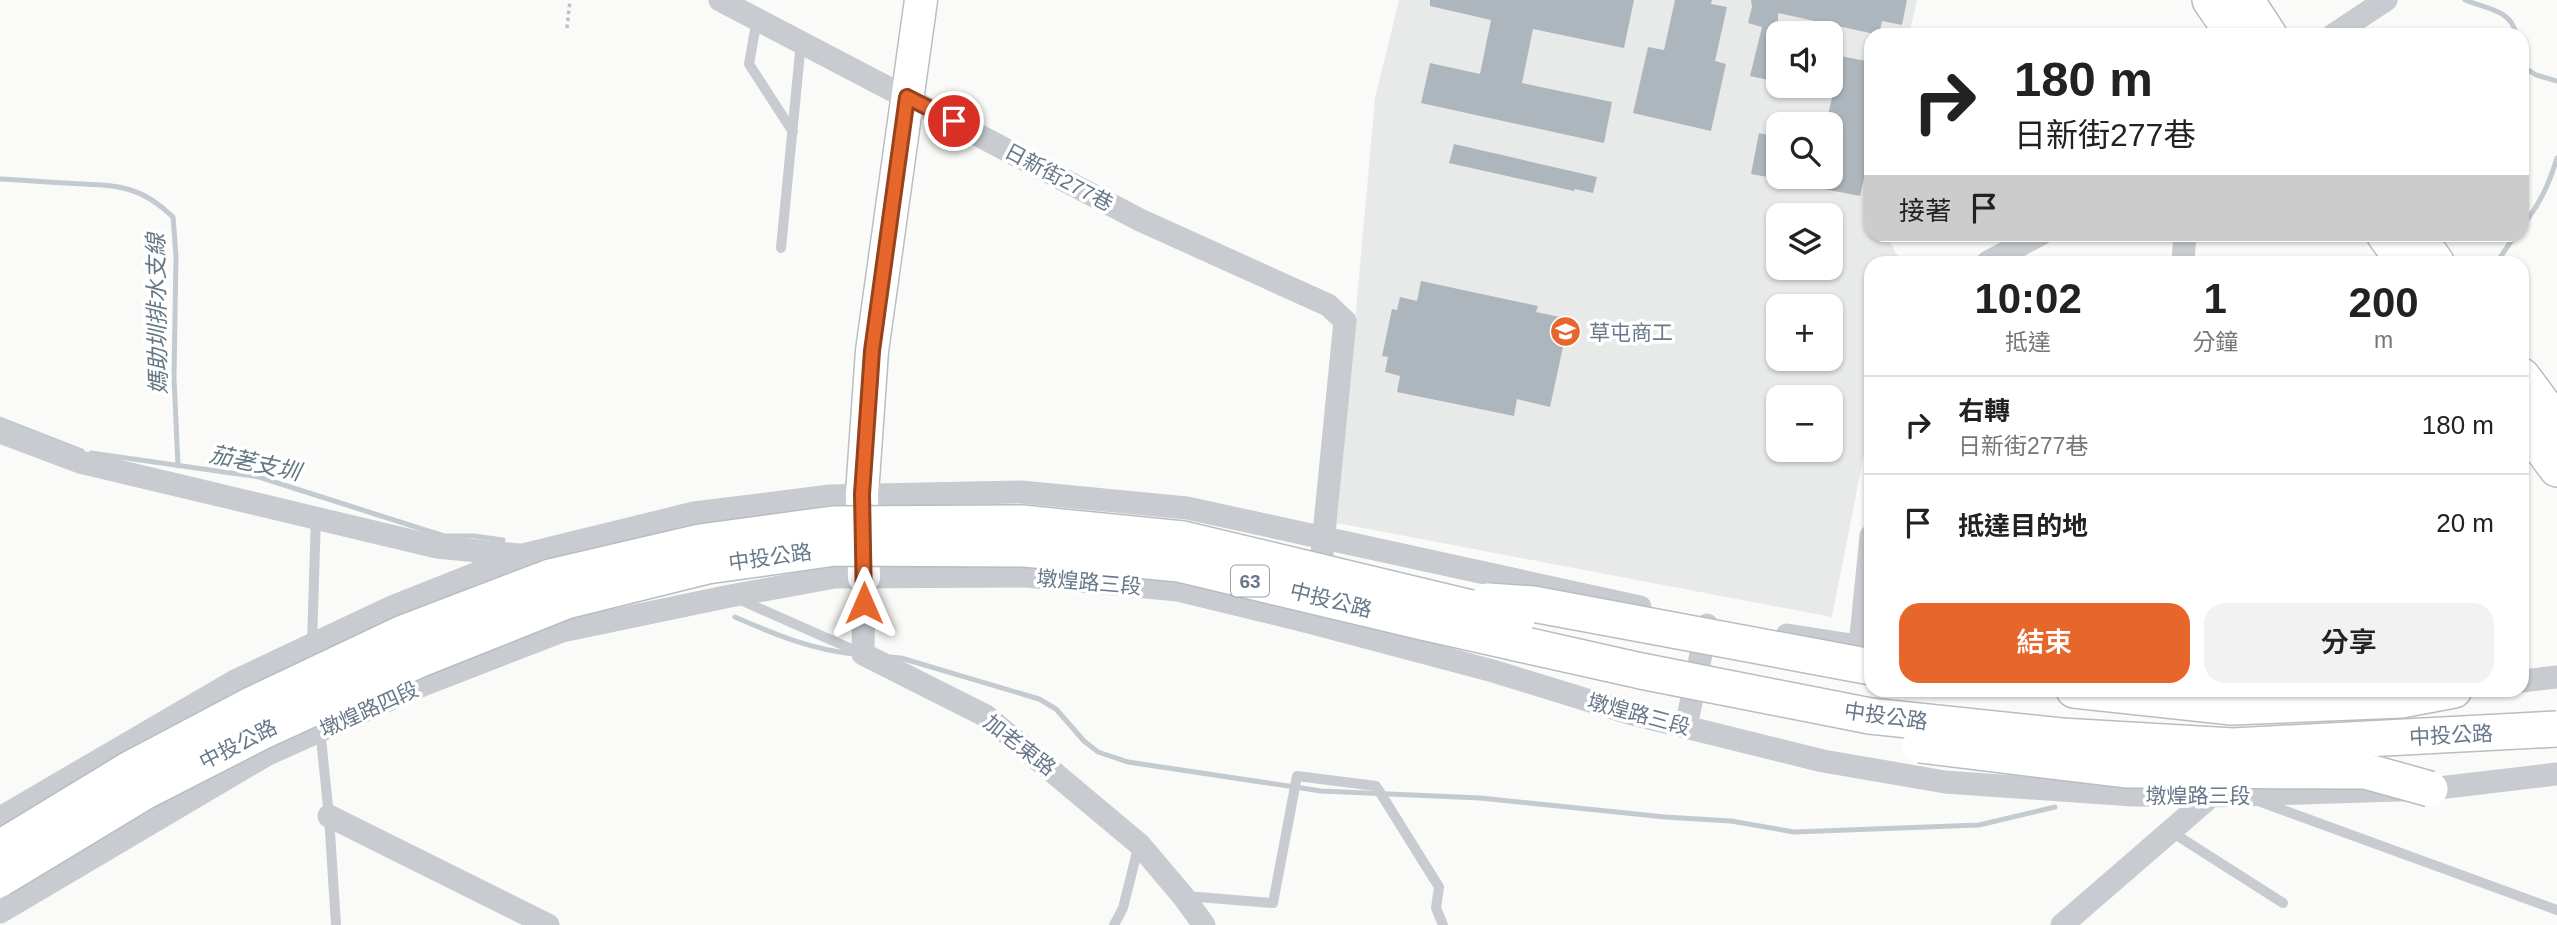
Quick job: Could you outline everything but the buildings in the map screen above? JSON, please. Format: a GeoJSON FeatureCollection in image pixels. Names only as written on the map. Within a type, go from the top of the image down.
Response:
{"type":"FeatureCollection","features":[{"type":"Feature","properties":{"kind":"main road"},"geometry":{"type":"LineString","coordinates":[[2210,0],[2229,28]]}},
{"type":"Feature","properties":{"kind":"main road"},"geometry":{"type":"LineString","coordinates":[[2246,0],[2264,28]]}},
{"type":"Feature","properties":{"kind":"main road"},"geometry":{"type":"LineString","coordinates":[[2529,387],[2546,415],[2557,469]]}},
{"type":"Feature","properties":{"kind":"main road","name":"中投公路"},"geometry":{"type":"LineString","coordinates":[[0,848],[142,763],[251,705],[403,633],[550,577],[700,542],[833,524],[1022,523],[1184,539],[1641,671],[1870,716],[2061,736],[2233,746],[2557,729]]}},
{"type":"Feature","properties":{"kind":"main road","name":"中投公路"},"geometry":{"type":"LineString","coordinates":[[0,879],[144,792],[265,730],[418,660],[566,601],[707,566],[835,548],[1024,549],[1180,564],[1864,693]]}},
{"type":"Feature","properties":{"kind":"main road"},"geometry":{"type":"LineString","coordinates":[[1417,608],[1533,604],[1864,653]]}},
{"type":"Feature","properties":{"kind":"main road"},"geometry":{"type":"LineString","coordinates":[[1417,608],[1639,692],[1873,739],[2126,770],[2365,771],[2430,789]]}},
{"type":"Feature","properties":{"kind":"main road","name":"中投公路"},"geometry":{"type":"LineString","coordinates":[[1896,697],[2234,726],[2557,708]]}},
{"type":"Feature","properties":{"kind":"main road"},"geometry":{"type":"LineString","coordinates":[[2143,697],[2232,706],[2401,700],[2417,697]]}},
{"type":"Feature","properties":{"kind":"street","name":"日新街277巷"},"geometry":{"type":"LineString","coordinates":[[720,0],[1140,220],[1328,305],[1345,321],[1324,540]]}},
{"type":"Feature","properties":{"kind":"street"},"geometry":{"type":"LineString","coordinates":[[863,654],[862,494],[872,351],[921,0]]}},
{"type":"Feature","properties":{"kind":"street"},"geometry":{"type":"LineString","coordinates":[[2344,28],[2386,0]]}},
{"type":"Feature","properties":{"kind":"street"},"geometry":{"type":"LineString","coordinates":[[2000,256],[2026,242]]}},
{"type":"Feature","properties":{"kind":"street"},"geometry":{"type":"LineString","coordinates":[[0,432],[80,462],[316,516],[437,547],[569,559],[697,603]]}},
{"type":"Feature","properties":{"kind":"street"},"geometry":{"type":"LineString","coordinates":[[0,818],[235,681],[313,649],[392,607],[523,555],[694,513],[830,496],[1021,492],[1186,508],[1707,622],[1864,652]]}},
{"type":"Feature","properties":{"kind":"street"},"geometry":{"type":"LineString","coordinates":[[1309,622],[1324,540]]}},
{"type":"Feature","properties":{"kind":"street","name":"墩煌路三段"},"geometry":{"type":"LineString","coordinates":[[730,596],[835,578],[864,577],[1026,576],[1178,590],[1493,671],[1629,713],[1823,761],[1945,782],[2133,795],[2211,796],[2430,789],[2557,774]]}},
{"type":"Feature","properties":{"kind":"street","name":"墩煌路四段"},"geometry":{"type":"LineString","coordinates":[[0,912],[242,769],[415,688],[562,631],[730,596]]}},
{"type":"Feature","properties":{"kind":"street"},"geometry":{"type":"LineString","coordinates":[[1686,727],[1707,622]]}},
{"type":"Feature","properties":{"kind":"street","name":"加老東路"},"geometry":{"type":"LineString","coordinates":[[863,654],[986,716],[1139,844],[1183,896],[1203,925]]}},
{"type":"Feature","properties":{"kind":"street"},"geometry":{"type":"LineString","coordinates":[[2538,679],[2557,667]]}},
{"type":"Feature","properties":{"kind":"street"},"geometry":{"type":"LineString","coordinates":[[2062,925],[2211,796]]}},
{"type":"Feature","properties":{"kind":"street"},"geometry":{"type":"LineString","coordinates":[[329,816],[548,925]]}},
{"type":"Feature","properties":{"kind":"lane"},"geometry":{"type":"LineString","coordinates":[[757,19],[749,64],[793,132]]}},
{"type":"Feature","properties":{"kind":"lane"},"geometry":{"type":"LineString","coordinates":[[781,247],[802,42]]}},
{"type":"Feature","properties":{"kind":"lane"},"geometry":{"type":"LineString","coordinates":[[313,649],[316,516]]}},
{"type":"Feature","properties":{"kind":"lane"},"geometry":{"type":"LineString","coordinates":[[730,596],[863,654]]}},
{"type":"Feature","properties":{"kind":"lane"},"geometry":{"type":"LineString","coordinates":[[314,668],[329,816],[336,925]]}},
{"type":"Feature","properties":{"kind":"lane"},"geometry":{"type":"LineString","coordinates":[[1183,896],[1273,902],[1297,776],[1376,786],[1439,887],[1436,908],[1443,925]]}},
{"type":"Feature","properties":{"kind":"lane"},"geometry":{"type":"LineString","coordinates":[[2242,795],[2557,910]]}},
{"type":"Feature","properties":{"kind":"lane"},"geometry":{"type":"LineString","coordinates":[[2170,831],[2283,903]]}},
{"type":"Feature","properties":{"kind":"lane"},"geometry":{"type":"LineString","coordinates":[[1114,925],[1123,908],[1139,844]]}},
{"type":"Feature","properties":{"kind":"path"},"geometry":{"type":"LineString","coordinates":[[567,28],[570,0]]}},
{"type":"Feature","properties":{"kind":"shaded area","name":"草屯商工"},"geometry":{"type":"Polygon","coordinates":[[[1399,0],[1917,0],[1911,28],[1864,28],[1864,242],[1890,242],[1898,256],[1864,256],[1864,454],[1832,617],[1337,523],[1375,98],[1399,0]]]}},
{"type":"Feature","properties":{"kind":"waterway"},"geometry":{"type":"LineString","coordinates":[[2465,0],[2504,15],[2514,28]]}},
{"type":"Feature","properties":{"kind":"waterway"},"geometry":{"type":"LineString","coordinates":[[2529,70],[2557,81]]}},
{"type":"Feature","properties":{"kind":"waterway"},"geometry":{"type":"LineString","coordinates":[[2529,217],[2543,194],[2557,158]]}},
{"type":"Feature","properties":{"kind":"waterway","name":"媽助圳排水支線"},"geometry":{"type":"LineString","coordinates":[[0,179],[123,188],[148,197],[173,217],[176,256],[174,378],[178,466]]}},
{"type":"Feature","properties":{"kind":"waterway"},"geometry":{"type":"LineString","coordinates":[[2501,256],[2511,242]]}},
{"type":"Feature","properties":{"kind":"waterway","name":"茄荖支圳"},"geometry":{"type":"LineString","coordinates":[[0,419],[82,451]]}},
{"type":"Feature","properties":{"kind":"waterway","name":"茄荖支圳"},"geometry":{"type":"LineString","coordinates":[[91,453],[259,477],[444,536],[503,540]]}},
{"type":"Feature","properties":{"kind":"waterway"},"geometry":{"type":"LineString","coordinates":[[735,617],[808,645],[855,654]]}},
{"type":"Feature","properties":{"kind":"waterway"},"geometry":{"type":"LineString","coordinates":[[889,657],[901,658],[1039,699],[1056,709],[1084,741],[1098,752],[1128,762],[1321,791],[1480,798],[1731,821],[1794,832],[1979,825],[2055,807]]}},
{"type":"Feature","properties":{"kind":"place","name":"草屯商工"},"geometry":{"type":"Point","coordinates":[1566,332]}},
{"type":"Feature","properties":{"kind":"route"},"geometry":{"type":"LineString","coordinates":[[864,603],[862,494],[872,351],[907,97],[954,121]]}}]}
